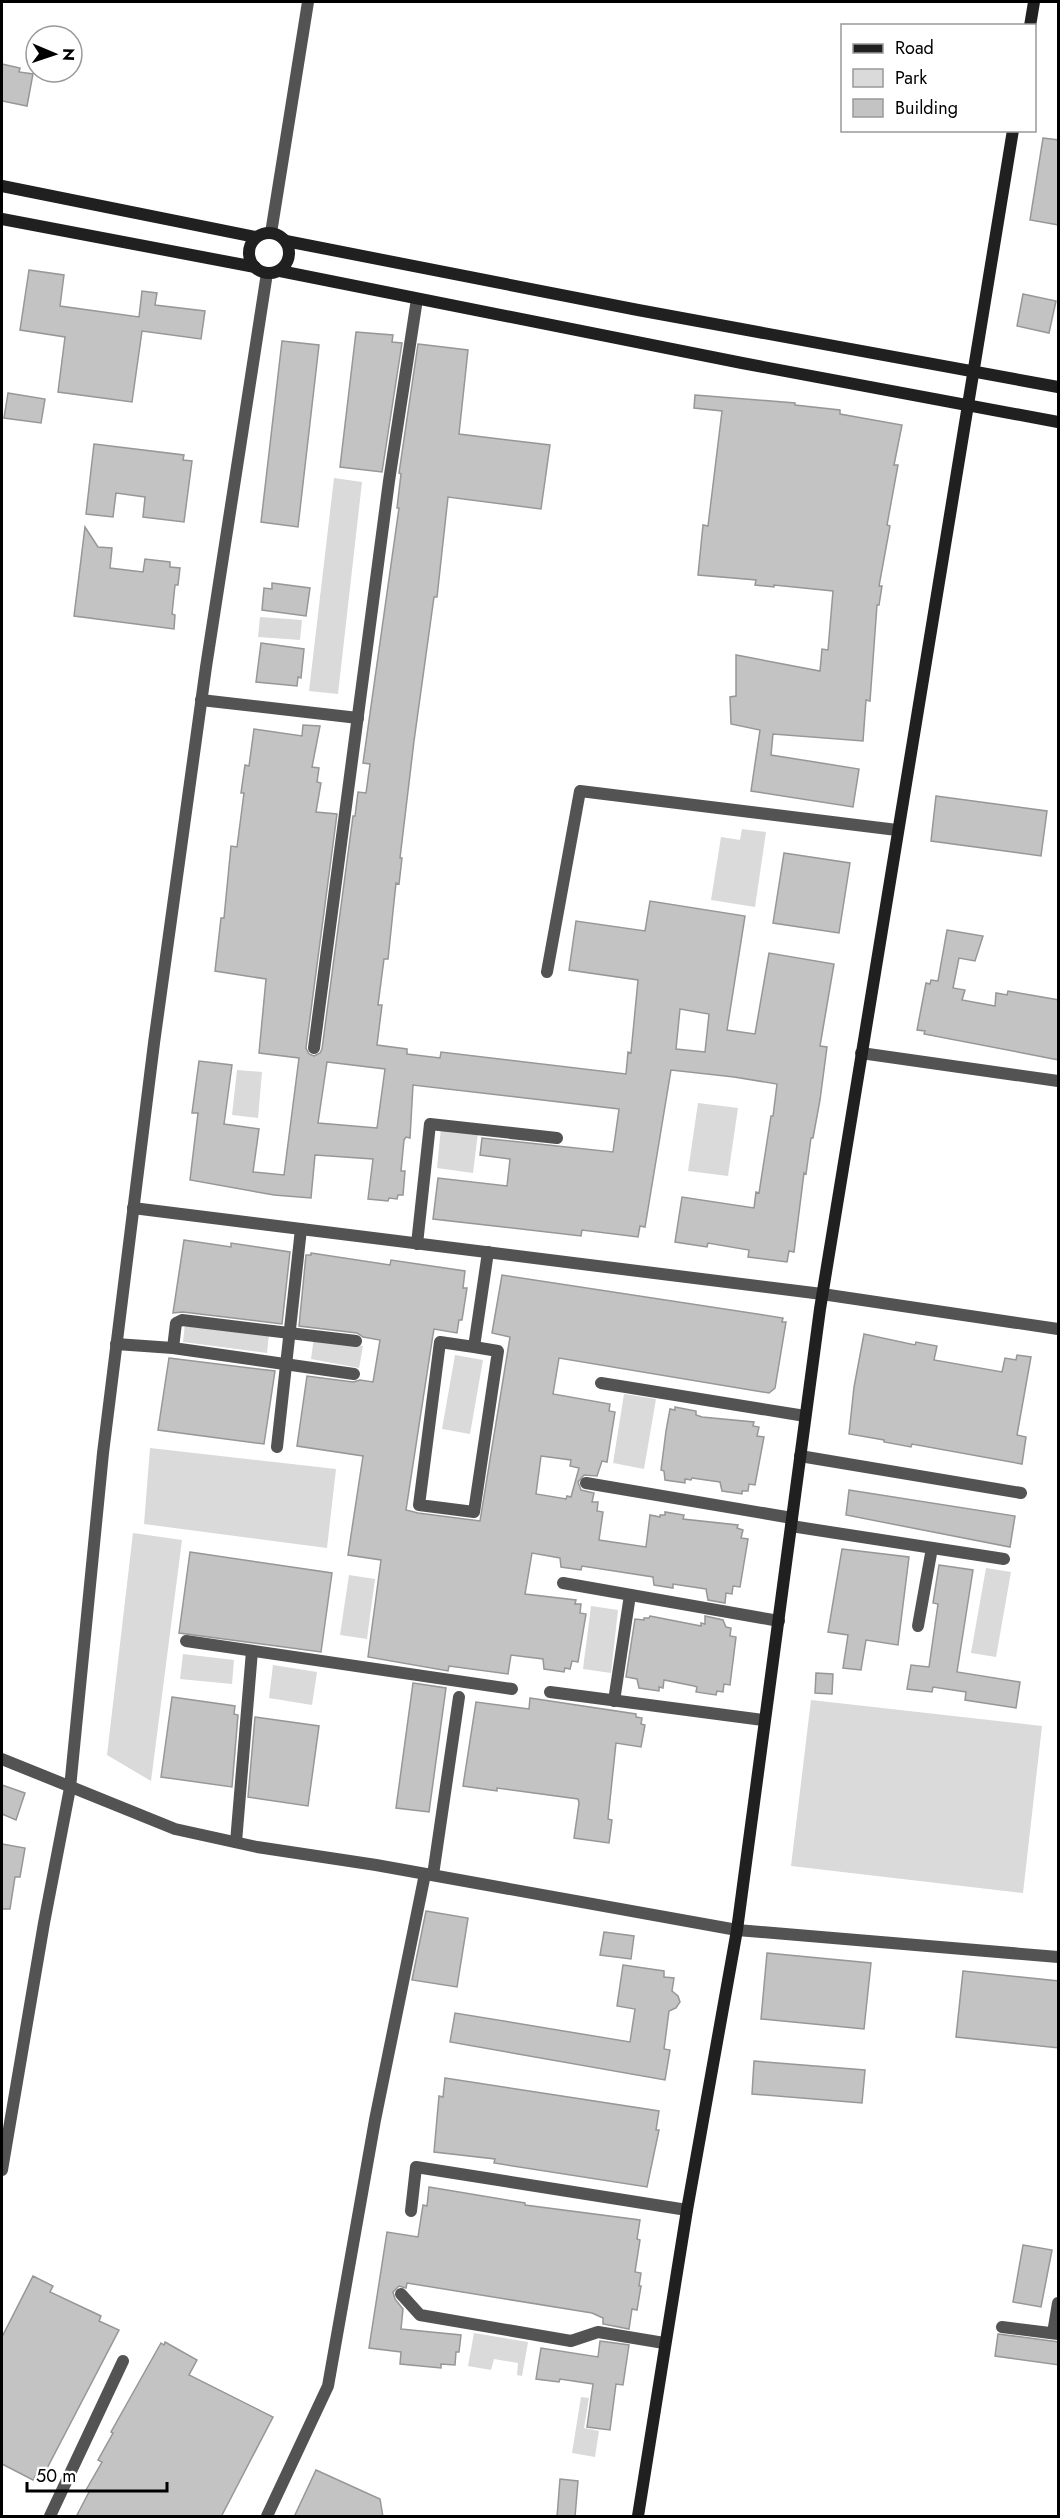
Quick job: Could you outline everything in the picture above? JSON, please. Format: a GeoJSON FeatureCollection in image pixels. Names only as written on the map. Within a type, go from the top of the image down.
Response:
{"type":"FeatureCollection","features":[{"type":"Feature","properties":{"kind":"street"},"geometry":{"type":"LineString","coordinates":[[271,233],[308,2]]}},
{"type":"Feature","properties":{"kind":"street"},"geometry":{"type":"LineString","coordinates":[[1030,24],[1034,2]]}},
{"type":"Feature","properties":{"kind":"street"},"geometry":{"type":"LineString","coordinates":[[638,2517],[664,2343],[737,1930],[763,1720],[822,1294],[1013,132]]}},
{"type":"Feature","properties":{"kind":"street"},"geometry":{"type":"LineString","coordinates":[[2,186],[256,237],[271,233],[282,236],[289,247],[288,261],[280,271]]}},
{"type":"Feature","properties":{"kind":"street"},"geometry":{"type":"LineString","coordinates":[[2,219],[255,267],[267,273],[280,271],[1059,422]]}},
{"type":"Feature","properties":{"kind":"street"},"geometry":{"type":"LineString","coordinates":[[255,267],[249,255],[249,249],[256,237]]}},
{"type":"Feature","properties":{"kind":"street"},"geometry":{"type":"LineString","coordinates":[[286,241],[638,310],[1059,387]]}},
{"type":"Feature","properties":{"kind":"street"},"geometry":{"type":"LineString","coordinates":[[2,2170],[70,1788],[84,1638],[133,1208],[201,700],[267,273]]}},
{"type":"Feature","properties":{"kind":"street"},"geometry":{"type":"LineString","coordinates":[[314,1048],[389,481],[417,299]]}},
{"type":"Feature","properties":{"kind":"street"},"geometry":{"type":"LineString","coordinates":[[201,700],[358,718]]}},
{"type":"Feature","properties":{"kind":"street"},"geometry":{"type":"LineString","coordinates":[[547,972],[580,791],[897,830]]}},
{"type":"Feature","properties":{"kind":"street"},"geometry":{"type":"LineString","coordinates":[[861,1053],[1059,1081]]}},
{"type":"Feature","properties":{"kind":"street"},"geometry":{"type":"LineString","coordinates":[[417,1244],[430,1124],[557,1138]]}},
{"type":"Feature","properties":{"kind":"street"},"geometry":{"type":"LineString","coordinates":[[133,1208],[822,1294],[1059,1329]]}},
{"type":"Feature","properties":{"kind":"street"},"geometry":{"type":"LineString","coordinates":[[277,1447],[301,1229]]}},
{"type":"Feature","properties":{"kind":"street"},"geometry":{"type":"LineString","coordinates":[[474,1347],[488,1252]]}},
{"type":"Feature","properties":{"kind":"street"},"geometry":{"type":"LineString","coordinates":[[173,1348],[176,1323],[183,1320],[356,1341]]}},
{"type":"Feature","properties":{"kind":"street"},"geometry":{"type":"LineString","coordinates":[[440,1342],[474,1347],[498,1351],[474,1512],[419,1505],[440,1342]]}},
{"type":"Feature","properties":{"kind":"street"},"geometry":{"type":"LineString","coordinates":[[116,1344],[173,1348],[354,1374]]}},
{"type":"Feature","properties":{"kind":"street"},"geometry":{"type":"LineString","coordinates":[[601,1383],[805,1416]]}},
{"type":"Feature","properties":{"kind":"street"},"geometry":{"type":"LineString","coordinates":[[800,1456],[1021,1493]]}},
{"type":"Feature","properties":{"kind":"street"},"geometry":{"type":"LineString","coordinates":[[586,1483],[932,1548],[1004,1559]]}},
{"type":"Feature","properties":{"kind":"street"},"geometry":{"type":"LineString","coordinates":[[918,1626],[932,1548]]}},
{"type":"Feature","properties":{"kind":"street"},"geometry":{"type":"LineString","coordinates":[[563,1583],[778,1621]]}},
{"type":"Feature","properties":{"kind":"street"},"geometry":{"type":"LineString","coordinates":[[614,1701],[630,1595]]}},
{"type":"Feature","properties":{"kind":"street"},"geometry":{"type":"LineString","coordinates":[[186,1641],[512,1689]]}},
{"type":"Feature","properties":{"kind":"street"},"geometry":{"type":"LineString","coordinates":[[236,1842],[252,1651]]}},
{"type":"Feature","properties":{"kind":"street"},"geometry":{"type":"LineString","coordinates":[[550,1692],[763,1720]]}},
{"type":"Feature","properties":{"kind":"street"},"geometry":{"type":"LineString","coordinates":[[267,2517],[328,2386],[375,2120],[429,1875],[459,1697]]}},
{"type":"Feature","properties":{"kind":"street"},"geometry":{"type":"LineString","coordinates":[[2,1758],[70,1788],[175,1829],[236,1842],[737,1930],[1059,1957]]}},
{"type":"Feature","properties":{"kind":"street"},"geometry":{"type":"LineString","coordinates":[[411,2211],[416,2167],[687,2210]]}},
{"type":"Feature","properties":{"kind":"street"},"geometry":{"type":"LineString","coordinates":[[401,2294],[420,2315],[571,2341],[598,2332],[664,2343]]}},
{"type":"Feature","properties":{"kind":"street"},"geometry":{"type":"LineString","coordinates":[[1002,2327],[1056,2334],[1059,2303]]}},
{"type":"Feature","properties":{"kind":"street"},"geometry":{"type":"LineString","coordinates":[[50,2517],[123,2361]]}},
{"type":"Feature","properties":{"kind":"green space"},"geometry":{"type":"Polygon","coordinates":[[[334,478],[362,482],[338,694],[309,691],[334,478]]]}},
{"type":"Feature","properties":{"kind":"green space"},"geometry":{"type":"Polygon","coordinates":[[[260,617],[302,620],[300,640],[258,637],[260,617]]]}},
{"type":"Feature","properties":{"kind":"green space"},"geometry":{"type":"Polygon","coordinates":[[[742,829],[766,832],[755,907],[711,900],[721,837],[740,840],[742,829]]]}},
{"type":"Feature","properties":{"kind":"green space"},"geometry":{"type":"Polygon","coordinates":[[[237,1070],[262,1072],[258,1118],[232,1115],[237,1070]]]}},
{"type":"Feature","properties":{"kind":"green space"},"geometry":{"type":"Polygon","coordinates":[[[698,1103],[738,1108],[728,1176],[688,1171],[698,1103]]]}},
{"type":"Feature","properties":{"kind":"green space"},"geometry":{"type":"Polygon","coordinates":[[[441,1128],[478,1133],[473,1173],[437,1168],[441,1128]]]}},
{"type":"Feature","properties":{"kind":"green space"},"geometry":{"type":"Polygon","coordinates":[[[185,1323],[269,1334],[267,1353],[183,1342],[185,1323]]]}},
{"type":"Feature","properties":{"kind":"green space"},"geometry":{"type":"Polygon","coordinates":[[[314,1337],[363,1346],[359,1368],[311,1359],[314,1337]]]}},
{"type":"Feature","properties":{"kind":"green space"},"geometry":{"type":"Polygon","coordinates":[[[455,1355],[483,1360],[470,1434],[442,1429],[455,1355]]]}},
{"type":"Feature","properties":{"kind":"green space"},"geometry":{"type":"Polygon","coordinates":[[[624,1394],[656,1399],[644,1469],[613,1463],[624,1394]]]}},
{"type":"Feature","properties":{"kind":"green space"},"geometry":{"type":"Polygon","coordinates":[[[150,1448],[336,1469],[327,1548],[144,1524],[150,1448]]]}},
{"type":"Feature","properties":{"kind":"green space"},"geometry":{"type":"Polygon","coordinates":[[[133,1533],[182,1540],[151,1781],[107,1755],[133,1533]]]}},
{"type":"Feature","properties":{"kind":"green space"},"geometry":{"type":"Polygon","coordinates":[[[986,1568],[1011,1572],[996,1657],[971,1653],[986,1568]]]}},
{"type":"Feature","properties":{"kind":"green space"},"geometry":{"type":"Polygon","coordinates":[[[349,1575],[375,1579],[367,1639],[340,1635],[349,1575]]]}},
{"type":"Feature","properties":{"kind":"green space"},"geometry":{"type":"Polygon","coordinates":[[[591,1606],[618,1610],[611,1673],[583,1669],[591,1606]]]}},
{"type":"Feature","properties":{"kind":"green space"},"geometry":{"type":"Polygon","coordinates":[[[183,1654],[234,1660],[232,1684],[180,1679],[183,1654]]]}},
{"type":"Feature","properties":{"kind":"green space"},"geometry":{"type":"Polygon","coordinates":[[[273,1665],[317,1672],[312,1705],[269,1698],[273,1665]]]}},
{"type":"Feature","properties":{"kind":"green space"},"geometry":{"type":"Polygon","coordinates":[[[811,1700],[1042,1726],[1023,1893],[791,1866],[811,1700]]]}},
{"type":"Feature","properties":{"kind":"green space"},"geometry":{"type":"Polygon","coordinates":[[[474,2333],[528,2342],[522,2376],[517,2375],[518,2363],[494,2359],[491,2370],[468,2366],[474,2333]]]}},
{"type":"Feature","properties":{"kind":"green space"},"geometry":{"type":"Polygon","coordinates":[[[581,2397],[589,2398],[584,2428],[599,2431],[595,2457],[572,2453],[581,2397]]]}},
{"type":"Feature","properties":{"kind":"building"},"geometry":{"type":"Polygon","coordinates":[[[2,64],[20,68],[19,72],[24,73],[24,84],[31,84],[27,106],[2,101],[2,64]]]}},
{"type":"Feature","properties":{"kind":"building"},"geometry":{"type":"Polygon","coordinates":[[[1043,138],[1059,140],[1059,225],[1030,220],[1043,138]]]}},
{"type":"Feature","properties":{"kind":"building"},"geometry":{"type":"Polygon","coordinates":[[[29,270],[64,275],[60,306],[139,317],[142,291],[157,293],[155,305],[205,311],[201,339],[142,331],[132,402],[58,392],[65,337],[20,330],[29,270]]]}},
{"type":"Feature","properties":{"kind":"building"},"geometry":{"type":"Polygon","coordinates":[[[1023,294],[1056,301],[1049,333],[1017,326],[1023,294]]]}},
{"type":"Feature","properties":{"kind":"building"},"geometry":{"type":"Polygon","coordinates":[[[356,332],[393,335],[392,342],[402,343],[382,472],[340,467],[356,332]]]}},
{"type":"Feature","properties":{"kind":"building"},"geometry":{"type":"Polygon","coordinates":[[[282,341],[319,345],[298,527],[261,522],[282,341]]]}},
{"type":"Feature","properties":{"kind":"building"},"geometry":{"type":"Polygon","coordinates":[[[418,344],[468,350],[459,434],[550,445],[541,509],[448,497],[437,597],[434,597],[414,741],[399,884],[396,883],[388,959],[384,959],[378,1005],[382,1005],[377,1045],[407,1049],[407,1054],[440,1058],[441,1052],[626,1074],[628,1052],[631,1053],[638,980],[569,970],[576,921],[645,931],[650,901],[745,916],[727,1030],[755,1034],[769,953],[834,964],[820,1046],[827,1047],[820,1100],[806,1174],[804,1173],[794,1252],[789,1251],[787,1262],[748,1257],[749,1250],[708,1243],[707,1247],[675,1242],[682,1197],[754,1208],[756,1192],[759,1193],[777,1084],[734,1077],[671,1070],[645,1227],[640,1226],[638,1237],[582,1230],[581,1236],[433,1219],[438,1178],[507,1186],[510,1159],[480,1155],[482,1138],[613,1152],[619,1109],[413,1085],[410,1138],[406,1137],[404,1140],[401,1171],[405,1171],[403,1195],[398,1195],[397,1199],[389,1198],[388,1201],[368,1199],[373,1159],[315,1155],[311,1198],[274,1195],[190,1180],[198,1113],[192,1113],[199,1061],[232,1065],[224,1124],[259,1129],[253,1172],[284,1175],[299,1058],[259,1053],[266,979],[215,971],[221,918],[224,918],[231,846],[237,847],[245,765],[249,766],[254,729],[302,736],[303,725],[320,726],[312,767],[319,768],[317,782],[321,783],[316,812],[337,814],[306,1048],[309,1054],[314,1056],[322,1049],[353,816],[355,816],[358,792],[366,793],[370,764],[363,763],[399,508],[397,508],[401,474],[399,473],[418,344]],[[680,1009],[676,1049],[705,1052],[709,1014],[680,1009]],[[327,1062],[318,1123],[377,1128],[385,1069],[327,1062]]]}},
{"type":"Feature","properties":{"kind":"building"},"geometry":{"type":"Polygon","coordinates":[[[8,393],[45,399],[41,423],[4,418],[8,393]]]}},
{"type":"Feature","properties":{"kind":"building"},"geometry":{"type":"Polygon","coordinates":[[[695,395],[795,403],[795,405],[840,410],[840,414],[902,425],[894,465],[898,465],[887,525],[890,526],[879,586],[882,586],[879,605],[877,605],[870,701],[866,700],[863,741],[773,734],[771,755],[859,769],[853,807],[751,791],[760,730],[731,724],[730,697],[736,696],[736,655],[820,671],[822,649],[828,650],[833,591],[755,585],[756,580],[698,575],[703,525],[708,526],[722,411],[694,408],[695,395]]]}},
{"type":"Feature","properties":{"kind":"building"},"geometry":{"type":"Polygon","coordinates":[[[94,444],[184,455],[183,460],[192,461],[184,522],[143,517],[145,497],[116,493],[113,517],[86,514],[94,444]]]}},
{"type":"Feature","properties":{"kind":"building"},"geometry":{"type":"Polygon","coordinates":[[[85,527],[98,547],[112,548],[110,568],[143,572],[145,559],[170,562],[170,567],[180,568],[178,585],[175,585],[172,614],[175,615],[174,629],[74,616],[85,527]]]}},
{"type":"Feature","properties":{"kind":"building"},"geometry":{"type":"Polygon","coordinates":[[[272,583],[310,588],[306,616],[262,610],[264,588],[272,589],[272,583]]]}},
{"type":"Feature","properties":{"kind":"building"},"geometry":{"type":"Polygon","coordinates":[[[261,643],[304,649],[301,678],[298,677],[297,686],[256,682],[261,643]]]}},
{"type":"Feature","properties":{"kind":"building"},"geometry":{"type":"Polygon","coordinates":[[[936,796],[1047,811],[1041,856],[931,841],[936,796]]]}},
{"type":"Feature","properties":{"kind":"building"},"geometry":{"type":"Polygon","coordinates":[[[784,853],[850,863],[839,933],[773,923],[784,853]]]}},
{"type":"Feature","properties":{"kind":"building"},"geometry":{"type":"Polygon","coordinates":[[[947,930],[983,936],[975,961],[959,958],[953,988],[965,990],[962,1000],[995,1006],[996,993],[1007,995],[1008,991],[1059,1000],[1059,1060],[924,1034],[925,1031],[917,1030],[926,983],[930,984],[931,980],[938,981],[947,930]]]}},
{"type":"Feature","properties":{"kind":"building"},"geometry":{"type":"Polygon","coordinates":[[[184,1240],[231,1247],[231,1243],[290,1252],[282,1324],[183,1312],[173,1313],[184,1240]]]}},
{"type":"Feature","properties":{"kind":"building"},"geometry":{"type":"Polygon","coordinates":[[[311,1253],[390,1265],[391,1260],[465,1271],[463,1288],[467,1288],[462,1320],[459,1320],[457,1333],[434,1329],[406,1510],[418,1513],[480,1521],[510,1337],[492,1333],[502,1275],[783,1318],[782,1322],[786,1322],[775,1388],[769,1393],[559,1358],[553,1394],[610,1404],[609,1411],[615,1412],[607,1462],[602,1461],[597,1476],[584,1475],[578,1482],[581,1490],[594,1493],[592,1502],[598,1502],[597,1511],[603,1512],[599,1540],[646,1547],[650,1515],[660,1517],[660,1515],[665,1515],[665,1512],[684,1515],[683,1519],[738,1525],[737,1528],[743,1530],[741,1538],[748,1539],[740,1587],[733,1586],[732,1594],[726,1593],[725,1603],[708,1600],[706,1589],[673,1584],[673,1588],[654,1585],[653,1577],[582,1566],[581,1570],[561,1567],[560,1558],[532,1553],[525,1594],[576,1600],[575,1604],[581,1604],[580,1613],[586,1614],[578,1662],[572,1661],[570,1669],[565,1668],[564,1672],[544,1669],[543,1659],[511,1655],[508,1674],[449,1666],[448,1671],[368,1657],[381,1560],[348,1555],[363,1456],[297,1446],[307,1376],[353,1382],[360,1380],[373,1382],[380,1340],[363,1337],[357,1333],[299,1326],[306,1255],[311,1255],[311,1253]],[[541,1456],[536,1494],[566,1499],[567,1496],[571,1497],[579,1468],[570,1466],[571,1460],[541,1456]]]}},
{"type":"Feature","properties":{"kind":"building"},"geometry":{"type":"Polygon","coordinates":[[[864,1334],[915,1345],[916,1342],[937,1346],[934,1360],[1002,1372],[1005,1358],[1016,1360],[1017,1355],[1031,1357],[1017,1435],[1026,1437],[1022,1464],[912,1444],[911,1447],[849,1434],[854,1387],[864,1334]]]}},
{"type":"Feature","properties":{"kind":"building"},"geometry":{"type":"Polygon","coordinates":[[[169,1358],[275,1371],[264,1444],[158,1430],[169,1358]]]}},
{"type":"Feature","properties":{"kind":"building"},"geometry":{"type":"Polygon","coordinates":[[[675,1407],[696,1411],[696,1415],[702,1417],[754,1422],[753,1426],[759,1427],[757,1436],[764,1437],[755,1485],[749,1484],[748,1491],[742,1491],[742,1494],[722,1491],[720,1482],[692,1478],[691,1480],[685,1479],[685,1483],[665,1480],[664,1471],[661,1470],[666,1431],[670,1409],[675,1410],[675,1407]]]}},
{"type":"Feature","properties":{"kind":"building"},"geometry":{"type":"Polygon","coordinates":[[[849,1490],[1015,1516],[1010,1547],[846,1515],[849,1490]]]}},
{"type":"Feature","properties":{"kind":"building"},"geometry":{"type":"Polygon","coordinates":[[[842,1549],[909,1557],[898,1645],[866,1640],[861,1670],[843,1668],[848,1635],[828,1632],[842,1549]]]}},
{"type":"Feature","properties":{"kind":"building"},"geometry":{"type":"Polygon","coordinates":[[[190,1552],[332,1573],[321,1652],[179,1633],[190,1552]]]}},
{"type":"Feature","properties":{"kind":"building"},"geometry":{"type":"Polygon","coordinates":[[[939,1565],[973,1570],[957,1672],[1020,1682],[1016,1708],[965,1700],[966,1692],[933,1687],[932,1692],[907,1689],[911,1665],[929,1667],[938,1604],[933,1603],[939,1565]]]}},
{"type":"Feature","properties":{"kind":"building"},"geometry":{"type":"Polygon","coordinates":[[[650,1616],[701,1626],[701,1623],[705,1624],[705,1616],[723,1620],[726,1627],[731,1628],[730,1636],[736,1637],[730,1685],[724,1684],[723,1692],[717,1691],[716,1695],[696,1692],[697,1687],[664,1680],[663,1688],[659,1687],[659,1691],[639,1688],[637,1679],[626,1677],[635,1619],[644,1620],[650,1616]]]}},
{"type":"Feature","properties":{"kind":"building"},"geometry":{"type":"Polygon","coordinates":[[[816,1673],[833,1674],[832,1694],[815,1693],[816,1673]]]}},
{"type":"Feature","properties":{"kind":"building"},"geometry":{"type":"Polygon","coordinates":[[[413,1683],[446,1688],[429,1812],[396,1808],[413,1683]]]}},
{"type":"Feature","properties":{"kind":"building"},"geometry":{"type":"Polygon","coordinates":[[[172,1697],[235,1706],[234,1714],[238,1715],[232,1787],[161,1777],[172,1697]]]}},
{"type":"Feature","properties":{"kind":"building"},"geometry":{"type":"Polygon","coordinates":[[[530,1698],[636,1714],[636,1717],[642,1718],[641,1724],[645,1725],[641,1747],[616,1743],[608,1819],[612,1820],[609,1843],[574,1838],[578,1799],[497,1788],[497,1791],[463,1786],[476,1702],[529,1709],[530,1698]]]}},
{"type":"Feature","properties":{"kind":"building"},"geometry":{"type":"Polygon","coordinates":[[[255,1717],[319,1726],[308,1806],[248,1797],[255,1717]]]}},
{"type":"Feature","properties":{"kind":"building"},"geometry":{"type":"Polygon","coordinates":[[[2,1785],[25,1793],[16,1820],[2,1814],[2,1785]]]}},
{"type":"Feature","properties":{"kind":"building"},"geometry":{"type":"Polygon","coordinates":[[[2,1844],[25,1848],[20,1877],[15,1877],[10,1909],[2,1909],[2,1844]]]}},
{"type":"Feature","properties":{"kind":"building"},"geometry":{"type":"Polygon","coordinates":[[[426,1911],[468,1918],[457,1987],[412,1980],[426,1911]]]}},
{"type":"Feature","properties":{"kind":"building"},"geometry":{"type":"Polygon","coordinates":[[[604,1932],[634,1936],[631,1959],[600,1955],[604,1932]]]}},
{"type":"Feature","properties":{"kind":"building"},"geometry":{"type":"Polygon","coordinates":[[[767,1953],[871,1963],[864,2029],[761,2019],[767,1953]]]}},
{"type":"Feature","properties":{"kind":"building"},"geometry":{"type":"Polygon","coordinates":[[[623,1965],[664,1971],[664,1977],[674,1978],[672,1991],[678,1996],[680,2002],[676,2008],[669,2011],[664,2049],[670,2050],[665,2080],[450,2042],[455,2013],[630,2042],[635,2009],[617,2006],[623,1965]]]}},
{"type":"Feature","properties":{"kind":"building"},"geometry":{"type":"Polygon","coordinates":[[[963,1971],[1059,1981],[1059,2048],[956,2037],[963,1971]]]}},
{"type":"Feature","properties":{"kind":"building"},"geometry":{"type":"Polygon","coordinates":[[[754,2061],[865,2070],[862,2103],[752,2094],[754,2061]]]}},
{"type":"Feature","properties":{"kind":"building"},"geometry":{"type":"Polygon","coordinates":[[[445,2078],[659,2111],[656,2130],[659,2130],[647,2187],[494,2163],[495,2159],[434,2152],[439,2096],[443,2097],[445,2078]]]}},
{"type":"Feature","properties":{"kind":"building"},"geometry":{"type":"Polygon","coordinates":[[[429,2187],[525,2203],[525,2205],[640,2220],[637,2239],[640,2240],[635,2272],[641,2273],[639,2286],[641,2286],[637,2310],[632,2309],[629,2329],[603,2324],[603,2318],[592,2313],[407,2283],[406,2288],[399,2286],[393,2292],[395,2299],[403,2309],[401,2329],[461,2335],[455,2365],[441,2364],[441,2368],[400,2364],[401,2352],[369,2348],[387,2232],[418,2237],[423,2205],[427,2206],[429,2187]]]}},
{"type":"Feature","properties":{"kind":"building"},"geometry":{"type":"Polygon","coordinates":[[[1023,2245],[1052,2250],[1041,2307],[1013,2302],[1023,2245]]]}},
{"type":"Feature","properties":{"kind":"building"},"geometry":{"type":"Polygon","coordinates":[[[33,2276],[53,2286],[50,2292],[101,2316],[99,2321],[119,2330],[43,2476],[37,2473],[33,2480],[2,2464],[2,2337],[33,2276]]]}},
{"type":"Feature","properties":{"kind":"building"},"geometry":{"type":"Polygon","coordinates":[[[998,2334],[1059,2342],[1059,2365],[995,2356],[998,2334]]]}},
{"type":"Feature","properties":{"kind":"building"},"geometry":{"type":"Polygon","coordinates":[[[600,2341],[629,2345],[623,2385],[616,2384],[610,2430],[587,2427],[593,2384],[560,2379],[559,2382],[536,2379],[541,2348],[598,2357],[600,2341]]]}},
{"type":"Feature","properties":{"kind":"building"},"geometry":{"type":"Polygon","coordinates":[[[165,2342],[197,2360],[189,2375],[273,2417],[221,2517],[76,2517],[89,2492],[86,2490],[102,2462],[98,2460],[113,2433],[111,2432],[161,2343],[164,2345],[165,2342]]]}},
{"type":"Feature","properties":{"kind":"building"},"geometry":{"type":"Polygon","coordinates":[[[316,2470],[380,2499],[383,2517],[294,2517],[316,2470]]]}},
{"type":"Feature","properties":{"kind":"building"},"geometry":{"type":"Polygon","coordinates":[[[560,2479],[578,2481],[575,2517],[557,2517],[560,2479]]]}}]}
